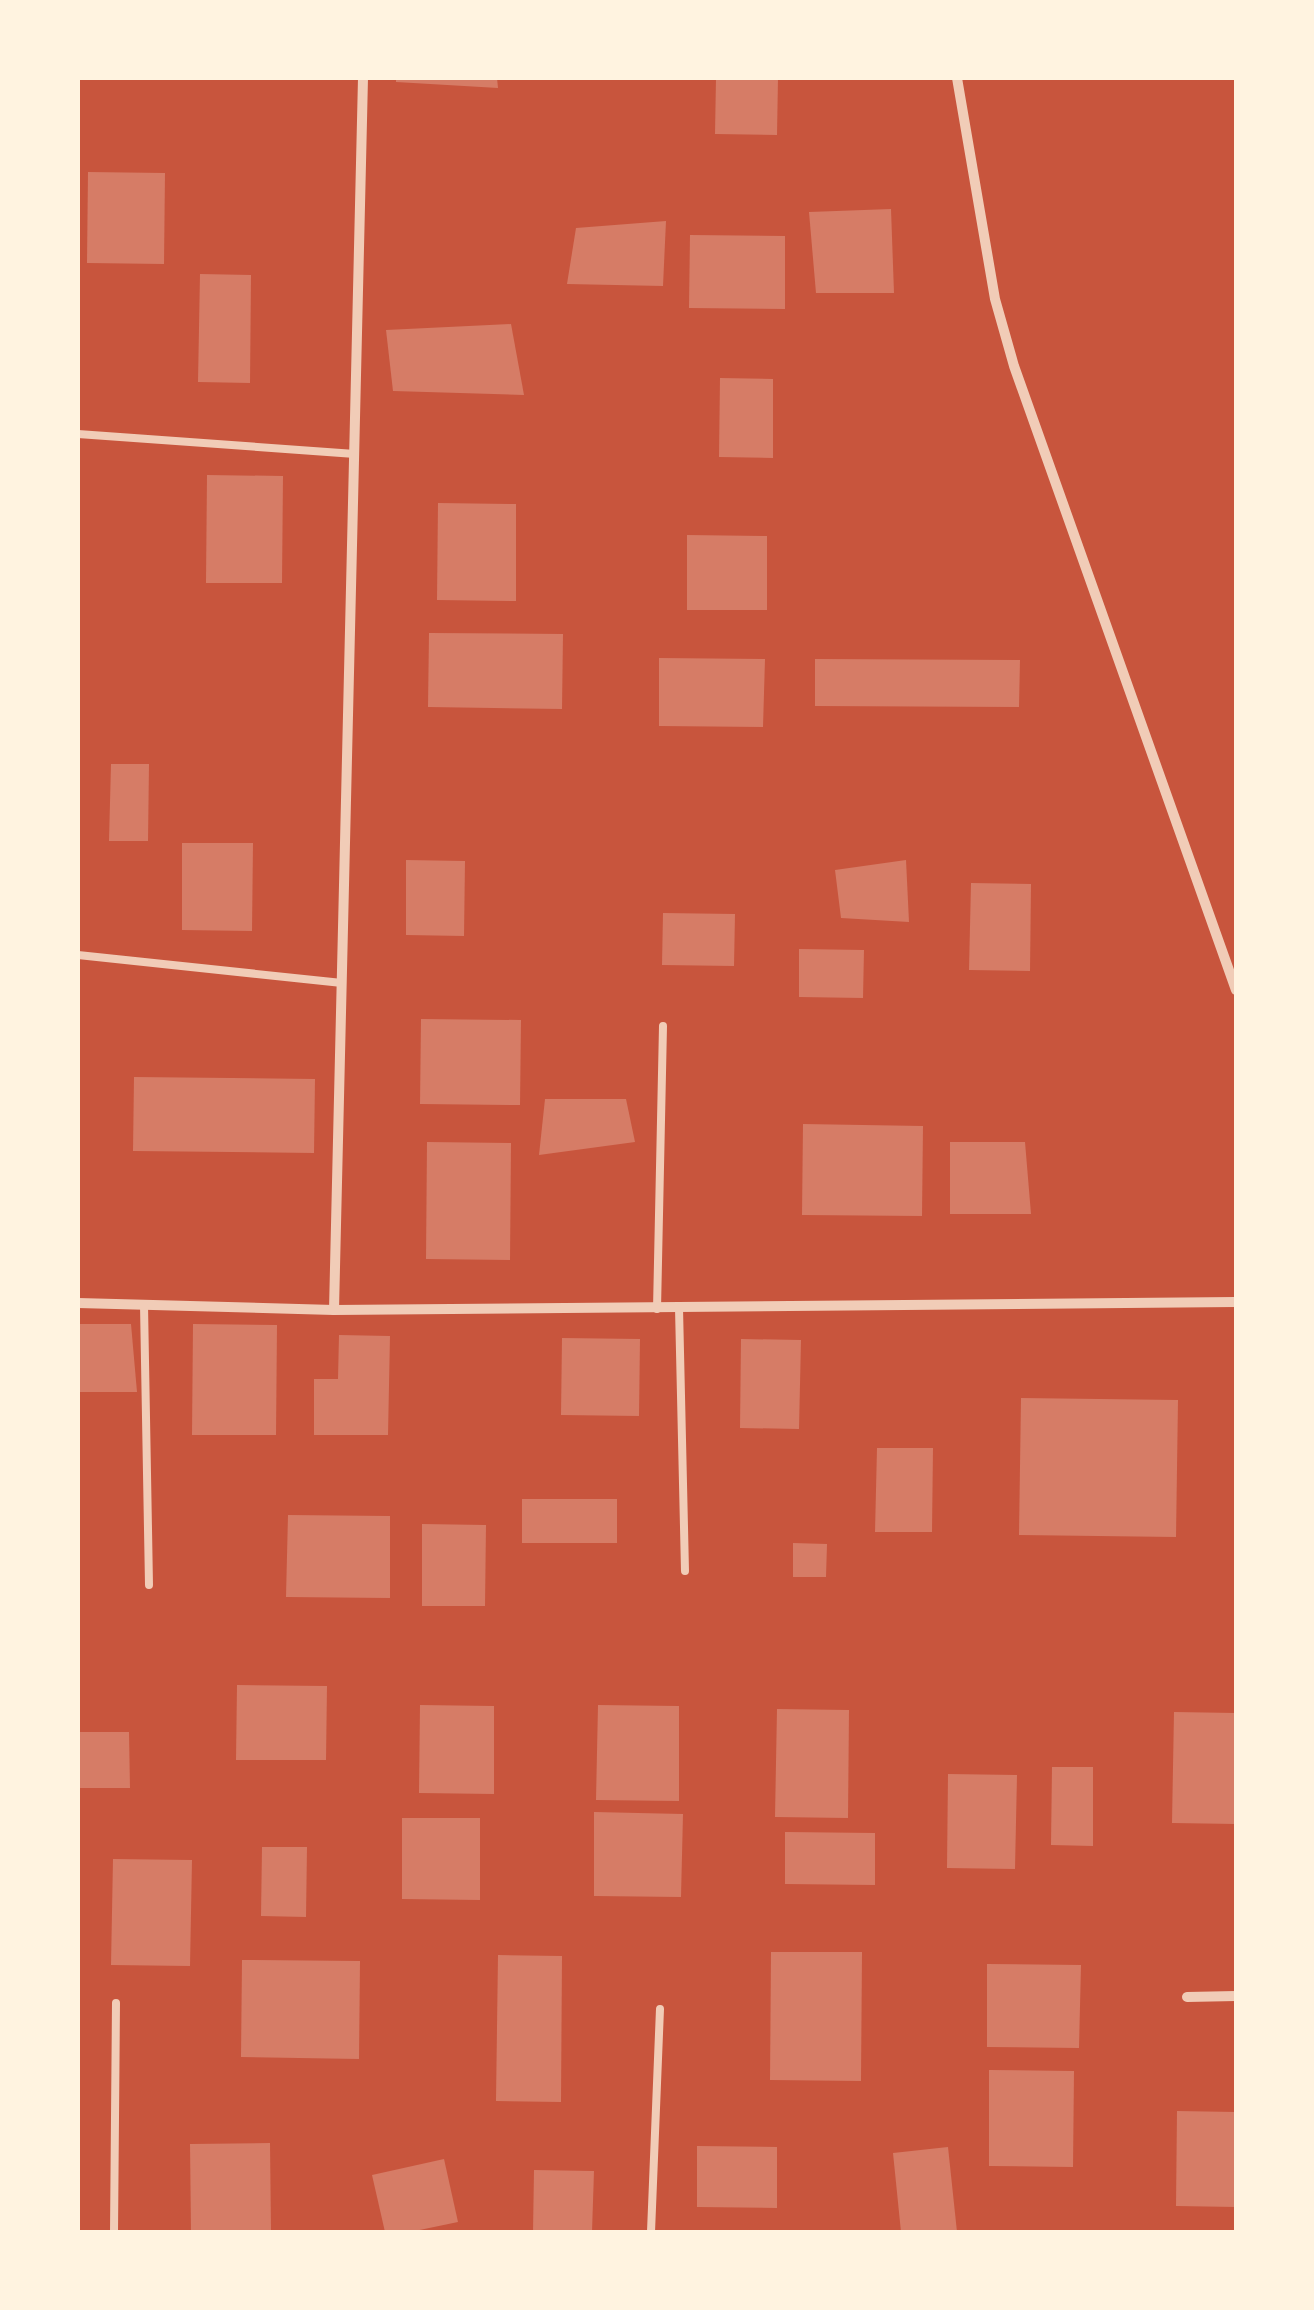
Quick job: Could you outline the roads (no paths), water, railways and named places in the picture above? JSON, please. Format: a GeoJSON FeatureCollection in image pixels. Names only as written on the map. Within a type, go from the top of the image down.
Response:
{"type":"FeatureCollection","features":[{"type":"Feature","properties":{"kind":"street"},"geometry":{"type":"LineString","coordinates":[[334,1310],[363,78]]}},
{"type":"Feature","properties":{"kind":"street"},"geometry":{"type":"LineString","coordinates":[[957,78],[995,299],[1014,366],[1236,990]]}},
{"type":"Feature","properties":{"kind":"street"},"geometry":{"type":"LineString","coordinates":[[78,1303],[334,1310],[1236,1302]]}},
{"type":"Feature","properties":{"kind":"street"},"geometry":{"type":"LineString","coordinates":[[1187,1997],[1236,1996]]}},
{"type":"Feature","properties":{"kind":"lane"},"geometry":{"type":"LineString","coordinates":[[78,434],[355,454]]}},
{"type":"Feature","properties":{"kind":"lane"},"geometry":{"type":"LineString","coordinates":[[78,956],[342,983]]}},
{"type":"Feature","properties":{"kind":"lane"},"geometry":{"type":"LineString","coordinates":[[657,1309],[664,1026]]}},
{"type":"Feature","properties":{"kind":"lane"},"geometry":{"type":"LineString","coordinates":[[144,1305],[149,1585]]}},
{"type":"Feature","properties":{"kind":"lane"},"geometry":{"type":"LineString","coordinates":[[680,1308],[685,1571]]}},
{"type":"Feature","properties":{"kind":"lane"},"geometry":{"type":"LineString","coordinates":[[114,2232],[116,2003]]}},
{"type":"Feature","properties":{"kind":"lane"},"geometry":{"type":"LineString","coordinates":[[651,2232],[660,2008]]}}]}
